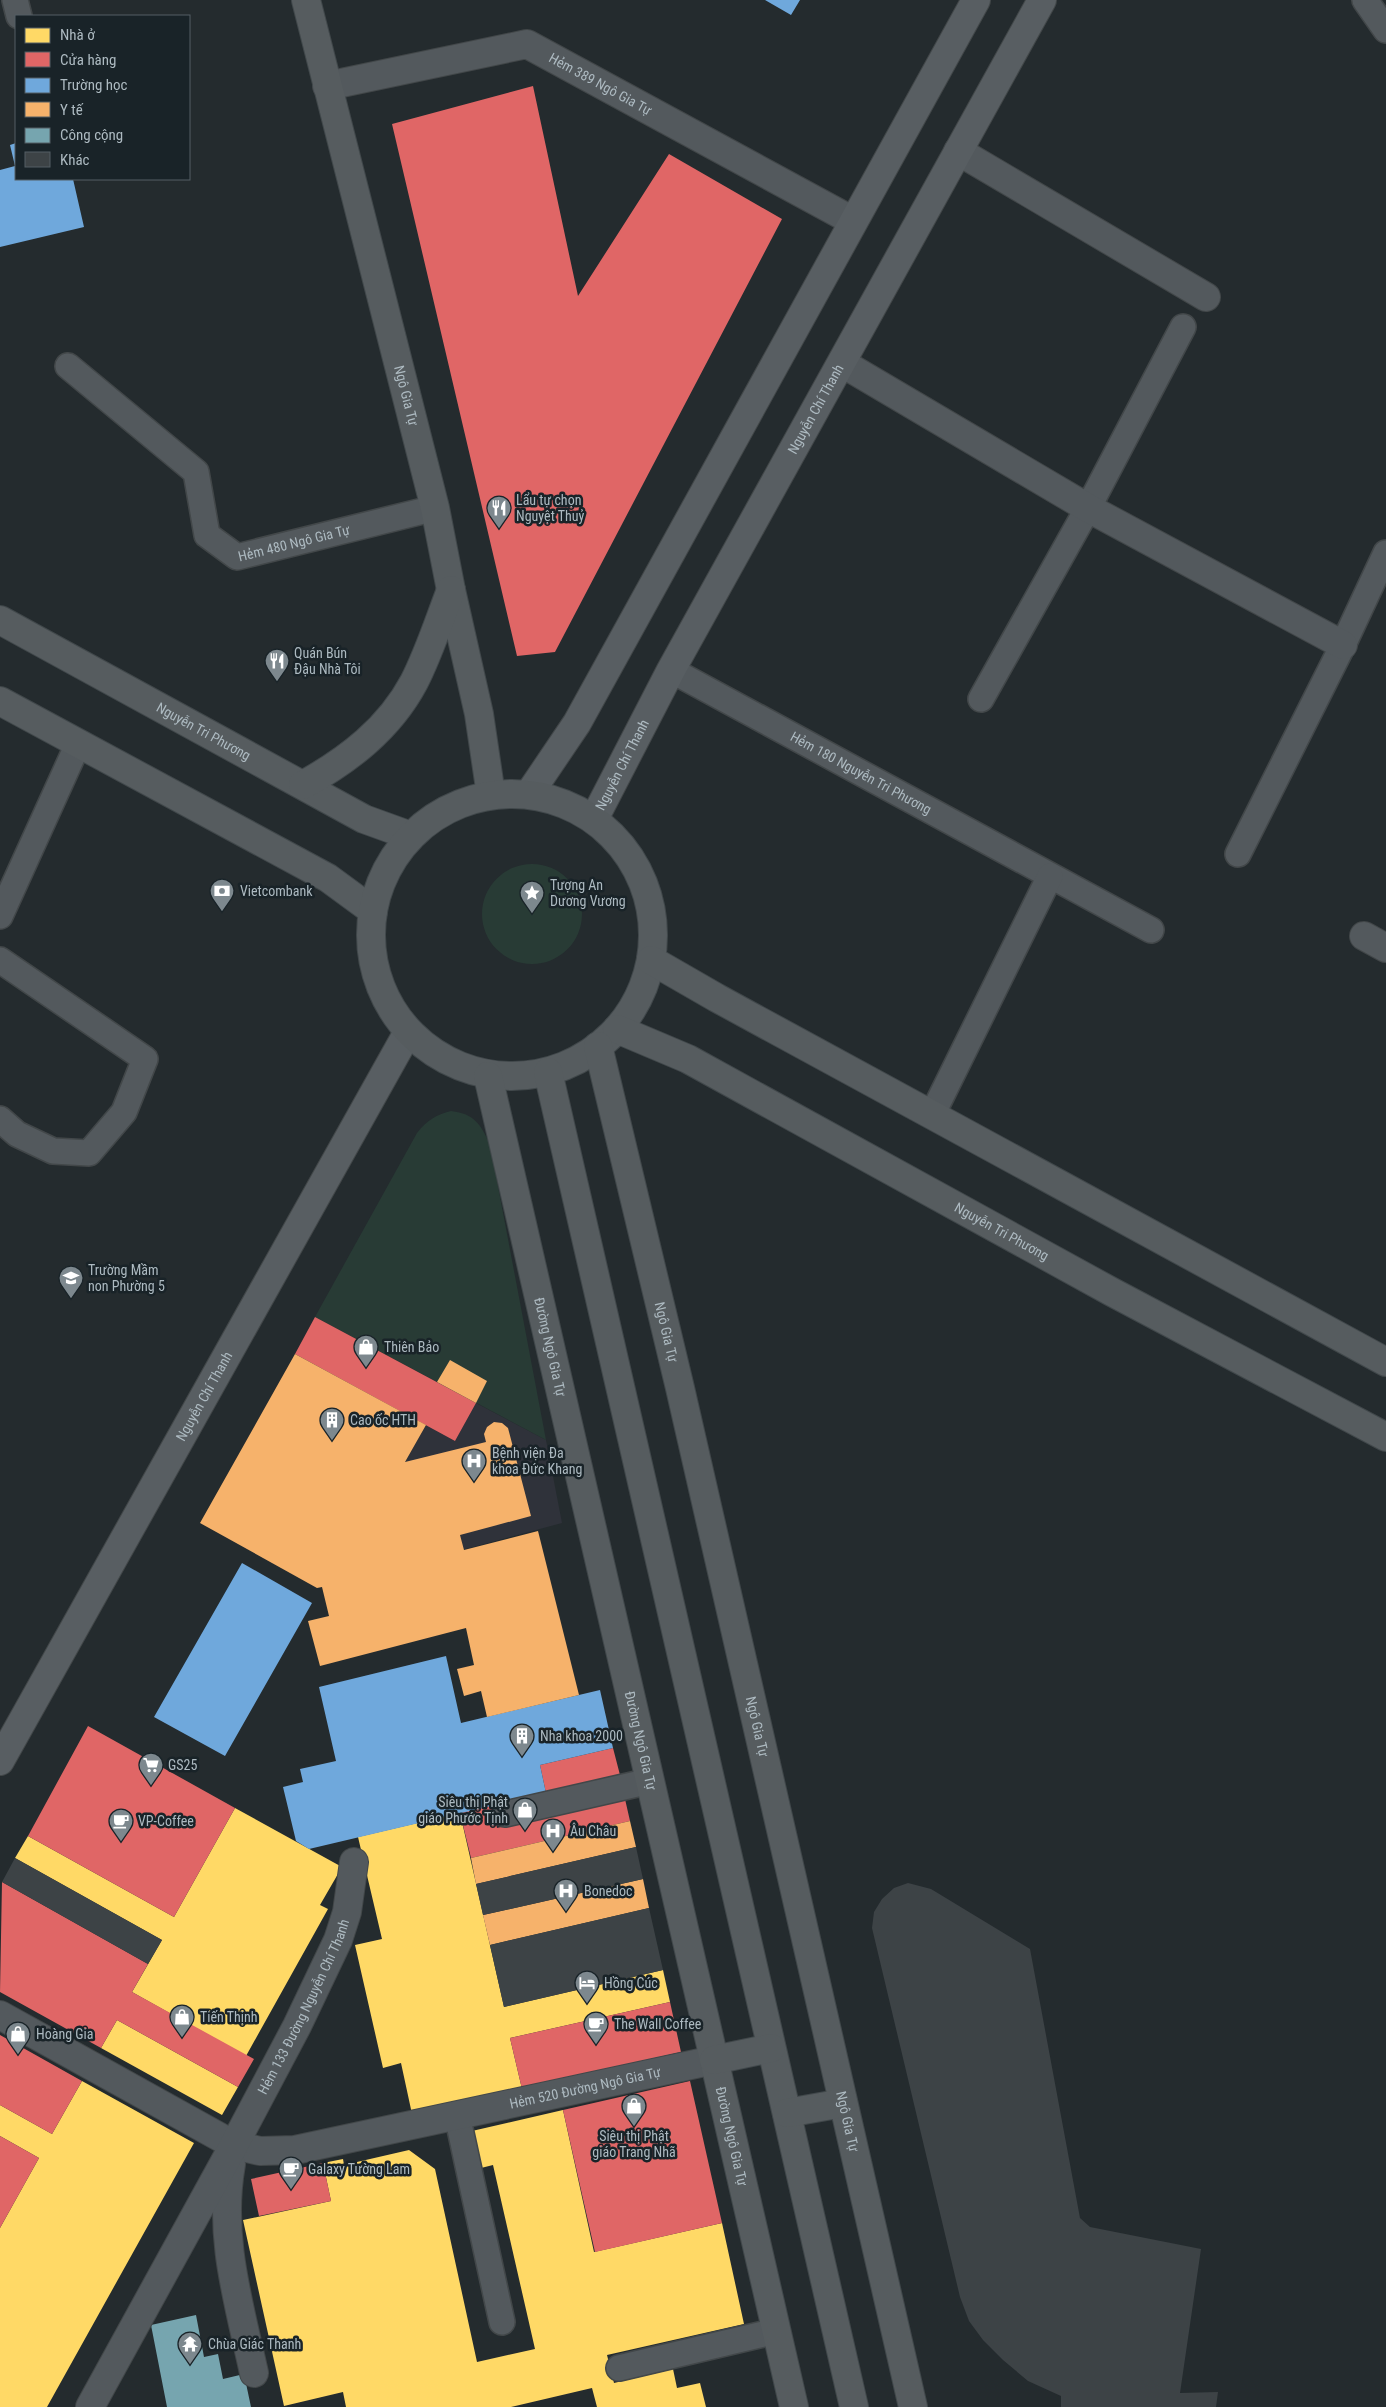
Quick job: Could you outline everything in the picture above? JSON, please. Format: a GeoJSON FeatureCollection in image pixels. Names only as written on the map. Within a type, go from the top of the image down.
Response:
{"type":"FeatureCollection","features":[{"type":"Feature","properties":{"kind":"main road","name":"Ngô Gia Tự"},"geometry":{"type":"LineString","coordinates":[[306,0],[435,508],[479,714],[491,795]]}},
{"type":"Feature","properties":{"kind":"main road"},"geometry":{"type":"LineString","coordinates":[[529,794],[577,723],[976,0]]}},
{"type":"Feature","properties":{"kind":"main road","name":"Nguyễn Chí Thanh"},"geometry":{"type":"LineString","coordinates":[[594,819],[671,670],[1042,0]]}},
{"type":"Feature","properties":{"kind":"main road"},"geometry":{"type":"LineString","coordinates":[[303,786],[336,766],[367,743],[392,715],[413,683],[429,648],[451,590]]}},
{"type":"Feature","properties":{"kind":"main road","name":"Nguyễn Tri Phương"},"geometry":{"type":"LineString","coordinates":[[0,620],[364,819],[411,836]]}},
{"type":"Feature","properties":{"kind":"main road"},"geometry":{"type":"LineString","coordinates":[[0,701],[328,878],[373,911]]}},
{"type":"Feature","properties":{"kind":"main road"},"geometry":{"type":"LineString","coordinates":[[529,794],[569,805],[594,819],[623,846],[643,881],[652,920],[651,960],[639,996],[608,1037],[571,1063],[548,1072],[524,1077],[488,1076],[443,1059],[420,1044],[408,1032],[389,1006],[376,976],[370,944],[373,911],[386,872],[411,836],[448,809],[464,801],[491,795],[529,794]]}},
{"type":"Feature","properties":{"kind":"main road"},"geometry":{"type":"LineString","coordinates":[[651,960],[1386,1362]]}},
{"type":"Feature","properties":{"kind":"main road","name":"Nguyễn Chí Thanh"},"geometry":{"type":"LineString","coordinates":[[0,1761],[408,1032]]}},
{"type":"Feature","properties":{"kind":"main road","name":"Ngô Gia Tự"},"geometry":{"type":"LineString","coordinates":[[608,1037],[662,1311],[913,2407]]}},
{"type":"Feature","properties":{"kind":"main road","name":"Nguyễn Tri Phương"},"geometry":{"type":"LineString","coordinates":[[608,1037],[688,1059],[1112,1292],[1386,1437]]}},
{"type":"Feature","properties":{"kind":"main road"},"geometry":{"type":"LineString","coordinates":[[548,1072],[854,2407]]}},
{"type":"Feature","properties":{"kind":"main road","name":"Đường Ngô Gia Tự"},"geometry":{"type":"LineString","coordinates":[[488,1076],[794,2407]]}},
{"type":"Feature","properties":{"kind":"main road"},"geometry":{"type":"LineString","coordinates":[[714,2060],[771,2048]]}},
{"type":"Feature","properties":{"kind":"main road"},"geometry":{"type":"LineString","coordinates":[[787,2113],[843,2103]]}},
{"type":"Feature","properties":{"kind":"street","name":"Hẻm 389 Ngô Gia Tự"},"geometry":{"type":"LineString","coordinates":[[327,86],[527,44],[853,221]]}},
{"type":"Feature","properties":{"kind":"street"},"geometry":{"type":"LineString","coordinates":[[958,151],[1206,297]]}},
{"type":"Feature","properties":{"kind":"street"},"geometry":{"type":"LineString","coordinates":[[842,363],[1088,508],[1343,645]]}},
{"type":"Feature","properties":{"kind":"street","name":"Hẻm 133 Đường Nguyễn Chí Thanh"},"geometry":{"type":"LineString","coordinates":[[90,2407],[297,2026],[338,1940],[347,1912],[354,1862]]}},
{"type":"Feature","properties":{"kind":"street"},"geometry":{"type":"LineString","coordinates":[[0,2015],[234,2145]]}},
{"type":"Feature","properties":{"kind":"street","name":"Hẻm 520 Đường Ngô Gia Tự"},"geometry":{"type":"LineString","coordinates":[[234,2145],[260,2151],[295,2150],[714,2060]]}},
{"type":"Feature","properties":{"kind":"street","name":"Hẻm 133 Đường Nguyễn Chí Thanh"},"geometry":{"type":"LineString","coordinates":[[234,2145],[226,2193],[226,2222],[231,2266],[254,2373]]}},
{"type":"Feature","properties":{"kind":"lane"},"geometry":{"type":"LineString","coordinates":[[15,0],[19,15]]}},
{"type":"Feature","properties":{"kind":"lane"},"geometry":{"type":"LineString","coordinates":[[1365,0],[1386,30]]}},
{"type":"Feature","properties":{"kind":"lane"},"geometry":{"type":"LineString","coordinates":[[981,699],[1088,508],[1183,326]]}},
{"type":"Feature","properties":{"kind":"lane","name":"Hẻm 480 Ngô Gia Tự"},"geometry":{"type":"LineString","coordinates":[[68,366],[196,472],[207,535],[237,557],[435,508]]}},
{"type":"Feature","properties":{"kind":"lane"},"geometry":{"type":"LineString","coordinates":[[1238,854],[1343,645],[1386,553]]}},
{"type":"Feature","properties":{"kind":"lane","name":"Hẻm 180 Nguyễn Tri Phương"},"geometry":{"type":"LineString","coordinates":[[671,670],[1151,930]]}},
{"type":"Feature","properties":{"kind":"lane"},"geometry":{"type":"LineString","coordinates":[[0,916],[78,744]]}},
{"type":"Feature","properties":{"kind":"lane"},"geometry":{"type":"LineString","coordinates":[[932,1115],[1050,876]]}},
{"type":"Feature","properties":{"kind":"lane"},"geometry":{"type":"LineString","coordinates":[[0,960],[145,1059],[124,1112],[89,1153],[53,1151],[17,1134],[0,1119]]}},
{"type":"Feature","properties":{"kind":"lane"},"geometry":{"type":"LineString","coordinates":[[505,1814],[650,1781]]}},
{"type":"Feature","properties":{"kind":"lane"},"geometry":{"type":"LineString","coordinates":[[457,2115],[502,2322]]}},
{"type":"Feature","properties":{"kind":"lane"},"geometry":{"type":"LineString","coordinates":[[619,2368],[776,2331]]}},
{"type":"Feature","properties":{"kind":"shaded area","name":"Bệnh viện Đa khoa Đức Khang"},"geometry":{"type":"Polygon","coordinates":[[[476,1403],[546,1440],[562,1523],[447,1554],[405,1462],[426,1425],[455,1441],[476,1403]]]}},
{"type":"Feature","properties":{"kind":"green space"},"geometry":{"type":"Polygon","coordinates":[[[532,864],[551,868],[567,879],[578,895],[582,914],[578,933],[567,949],[551,960],[532,964],[513,960],[497,949],[486,933],[482,914],[486,895],[497,879],[513,868],[532,864]]]}},
{"type":"Feature","properties":{"kind":"green space"},"geometry":{"type":"Polygon","coordinates":[[[451,1111],[459,1112],[476,1121],[490,1144],[546,1440],[315,1317],[417,1133],[432,1119],[451,1111]]]}},
{"type":"Feature","properties":{"kind":"building: Nhà ở"},"geometry":{"type":"Polygon","coordinates":[[[235,1808],[342,1867],[320,1905],[328,1909],[246,2056],[132,1992],[162,1940],[15,1858],[28,1836],[174,1917],[235,1808]]]}},
{"type":"Feature","properties":{"kind":"building: Nhà ở"},"geometry":{"type":"Polygon","coordinates":[[[460,1813],[504,2007],[663,1970],[670,2002],[510,2038],[522,2089],[412,2114],[401,2063],[383,2068],[355,1945],[382,1939],[358,1837],[460,1813]]]}},
{"type":"Feature","properties":{"kind":"building: Nhà ở"},"geometry":{"type":"Polygon","coordinates":[[[117,2020],[238,2087],[222,2115],[101,2048],[117,2020]]]}},
{"type":"Feature","properties":{"kind":"building: Nhà ở"},"geometry":{"type":"Polygon","coordinates":[[[82,2081],[194,2143],[47,2407],[0,2407],[0,2228],[39,2158],[0,2136],[0,2105],[52,2134],[82,2081]]]}},
{"type":"Feature","properties":{"kind":"building: Nhà ở"},"geometry":{"type":"Polygon","coordinates":[[[563,2110],[594,2252],[722,2223],[744,2324],[607,2355],[614,2383],[673,2369],[677,2388],[700,2383],[706,2407],[597,2407],[592,2388],[511,2407],[346,2407],[343,2392],[284,2406],[243,2220],[331,2201],[323,2163],[343,2159],[344,2165],[409,2150],[435,2169],[477,2362],[535,2349],[493,2165],[481,2168],[472,2131],[563,2110]]]}},
{"type":"Feature","properties":{"kind":"building: Cửa hàng"},"geometry":{"type":"Polygon","coordinates":[[[533,86],[578,296],[669,154],[782,219],[555,652],[517,656],[392,124],[533,86]]]}},
{"type":"Feature","properties":{"kind":"building: Cửa hàng","name":"Thiên Bảo"},"geometry":{"type":"Polygon","coordinates":[[[315,1317],[476,1403],[455,1441],[295,1354],[315,1317]]]}},
{"type":"Feature","properties":{"kind":"building: Cửa hàng"},"geometry":{"type":"Polygon","coordinates":[[[88,1726],[235,1808],[174,1917],[28,1836],[88,1726]]]}},
{"type":"Feature","properties":{"kind":"building: Cửa hàng"},"geometry":{"type":"Polygon","coordinates":[[[613,1748],[620,1775],[546,1793],[540,1765],[613,1748]]]}},
{"type":"Feature","properties":{"kind":"building: Cửa hàng","name":"Siêu thị Phật giáo Phước Tịnh"},"geometry":{"type":"Polygon","coordinates":[[[625,1799],[630,1821],[471,1858],[460,1813],[492,1805],[497,1828],[625,1799]]]}},
{"type":"Feature","properties":{"kind":"building: Cửa hàng"},"geometry":{"type":"Polygon","coordinates":[[[2,1882],[148,1964],[132,1992],[254,2059],[238,2087],[117,2020],[101,2048],[0,1992],[2,1882]]]}},
{"type":"Feature","properties":{"kind":"building: Cửa hàng","name":"The Wall Coffee"},"geometry":{"type":"Polygon","coordinates":[[[670,2002],[681,2052],[522,2089],[510,2038],[670,2002]]]}},
{"type":"Feature","properties":{"kind":"building: Cửa hàng","name":"Hoàng Gia"},"geometry":{"type":"Polygon","coordinates":[[[0,2035],[82,2081],[52,2134],[0,2105],[0,2035]]]}},
{"type":"Feature","properties":{"kind":"building: Cửa hàng"},"geometry":{"type":"Polygon","coordinates":[[[690,2081],[722,2223],[595,2252],[563,2110],[690,2081]]]}},
{"type":"Feature","properties":{"kind":"building: Cửa hàng"},"geometry":{"type":"Polygon","coordinates":[[[0,2136],[39,2158],[0,2228],[0,2136]]]}},
{"type":"Feature","properties":{"kind":"building: Cửa hàng","name":"Galaxy Tường Lam"},"geometry":{"type":"Polygon","coordinates":[[[323,2163],[331,2201],[259,2216],[251,2179],[323,2163]]]}},
{"type":"Feature","properties":{"kind":"building: Trường học"},"geometry":{"type":"Polygon","coordinates":[[[765,0],[800,0],[791,15],[765,0]]]}},
{"type":"Feature","properties":{"kind":"building: Trường học"},"geometry":{"type":"Polygon","coordinates":[[[15,143],[15,166],[10,145],[15,143]]]}},
{"type":"Feature","properties":{"kind":"building: Trường học"},"geometry":{"type":"Polygon","coordinates":[[[15,166],[15,180],[73,180],[84,227],[0,247],[0,170],[15,166]]]}},
{"type":"Feature","properties":{"kind":"building: Trường học"},"geometry":{"type":"Polygon","coordinates":[[[242,1563],[312,1603],[225,1756],[154,1717],[242,1563]]]}},
{"type":"Feature","properties":{"kind":"building: Trường học"},"geometry":{"type":"Polygon","coordinates":[[[446,1656],[461,1723],[600,1690],[613,1748],[540,1765],[546,1793],[309,1849],[296,1841],[283,1787],[303,1782],[300,1769],[336,1761],[319,1687],[446,1656]]]}},
{"type":"Feature","properties":{"kind":"building: Y tế"},"geometry":{"type":"Polygon","coordinates":[[[295,1354],[426,1425],[405,1462],[486,1442],[484,1434],[487,1427],[494,1422],[502,1423],[508,1428],[531,1516],[460,1535],[464,1550],[538,1531],[579,1695],[487,1717],[481,1691],[464,1696],[457,1669],[474,1665],[466,1628],[320,1666],[308,1621],[329,1616],[322,1587],[317,1588],[200,1523],[295,1354]]]}},
{"type":"Feature","properties":{"kind":"building: Y tế"},"geometry":{"type":"Polygon","coordinates":[[[450,1360],[487,1381],[476,1403],[437,1382],[450,1360]]]}},
{"type":"Feature","properties":{"kind":"building: Y tế","name":"Âu Châu"},"geometry":{"type":"Polygon","coordinates":[[[630,1821],[636,1847],[476,1884],[471,1858],[630,1821]]]}},
{"type":"Feature","properties":{"kind":"building: Y tế","name":"Bonedoc"},"geometry":{"type":"Polygon","coordinates":[[[643,1879],[649,1908],[490,1945],[483,1915],[643,1879]]]}},
{"type":"Feature","properties":{"kind":"building: Công cộng","name":"Chùa Giác Thanh"},"geometry":{"type":"Polygon","coordinates":[[[196,2315],[204,2357],[218,2354],[223,2379],[244,2374],[251,2407],[167,2407],[151,2325],[196,2315]]]}},
{"type":"Feature","properties":{"kind":"building: Khác"},"geometry":{"type":"Polygon","coordinates":[[[636,1847],[643,1879],[483,1915],[476,1884],[636,1847]]]}},
{"type":"Feature","properties":{"kind":"building: Khác"},"geometry":{"type":"Polygon","coordinates":[[[15,1858],[162,1940],[148,1964],[2,1882],[15,1858]]]}},
{"type":"Feature","properties":{"kind":"building: Khác"},"geometry":{"type":"Polygon","coordinates":[[[908,1883],[931,1889],[1030,1949],[1080,2218],[1090,2227],[1201,2249],[1180,2393],[1218,2392],[1216,2407],[1061,2407],[1061,2396],[1028,2381],[983,2340],[969,2321],[960,2297],[872,1928],[874,1912],[882,1899],[894,1888],[908,1883]]]}},
{"type":"Feature","properties":{"kind":"building: Khác"},"geometry":{"type":"Polygon","coordinates":[[[649,1908],[663,1970],[504,2007],[490,1945],[649,1908]]]}},
{"type":"Feature","properties":{"kind":"place","name":"Lẩu tự chọn Nguyệt Thuỷ"},"geometry":{"type":"Point","coordinates":[499,529]}},
{"type":"Feature","properties":{"kind":"place","name":"Quán Bún Đậu Nhà Tôi"},"geometry":{"type":"Point","coordinates":[277,682]}},
{"type":"Feature","properties":{"kind":"place","name":"Vietcombank"},"geometry":{"type":"Point","coordinates":[222,912]}},
{"type":"Feature","properties":{"kind":"place","name":"Tượng An Dương Vương"},"geometry":{"type":"Point","coordinates":[532,914]}},
{"type":"Feature","properties":{"kind":"place","name":"Trường Mầm non Phường 5"},"geometry":{"type":"Point","coordinates":[71,1299]}},
{"type":"Feature","properties":{"kind":"place","name":"Thiên Bảo"},"geometry":{"type":"Point","coordinates":[366,1368]}},
{"type":"Feature","properties":{"kind":"place","name":"Cao ốc HTH"},"geometry":{"type":"Point","coordinates":[332,1441]}},
{"type":"Feature","properties":{"kind":"place","name":"Bệnh viện Đa khoa Đức Khang"},"geometry":{"type":"Point","coordinates":[474,1482]}},
{"type":"Feature","properties":{"kind":"place","name":"Nha khoa 2000"},"geometry":{"type":"Point","coordinates":[522,1757]}},
{"type":"Feature","properties":{"kind":"place","name":"GS25"},"geometry":{"type":"Point","coordinates":[151,1786]}},
{"type":"Feature","properties":{"kind":"place","name":"Siêu thị Phật giáo Phước Tịnh"},"geometry":{"type":"Point","coordinates":[525,1831]}},
{"type":"Feature","properties":{"kind":"place","name":"VP-Coffee"},"geometry":{"type":"Point","coordinates":[121,1842]}},
{"type":"Feature","properties":{"kind":"place","name":"Âu Châu"},"geometry":{"type":"Point","coordinates":[553,1852]}},
{"type":"Feature","properties":{"kind":"place","name":"Bonedoc"},"geometry":{"type":"Point","coordinates":[566,1912]}},
{"type":"Feature","properties":{"kind":"place","name":"Hồng Cúc"},"geometry":{"type":"Point","coordinates":[587,2004]}},
{"type":"Feature","properties":{"kind":"place","name":"Tiến Thịnh"},"geometry":{"type":"Point","coordinates":[182,2038]}},
{"type":"Feature","properties":{"kind":"place","name":"The Wall Coffee"},"geometry":{"type":"Point","coordinates":[596,2045]}},
{"type":"Feature","properties":{"kind":"place","name":"Hoàng Gia"},"geometry":{"type":"Point","coordinates":[18,2055]}},
{"type":"Feature","properties":{"kind":"place","name":"Siêu thị Phật giáo Trang Nhã"},"geometry":{"type":"Point","coordinates":[634,2127]}},
{"type":"Feature","properties":{"kind":"place","name":"Galaxy Tường Lam"},"geometry":{"type":"Point","coordinates":[291,2190]}},
{"type":"Feature","properties":{"kind":"place","name":"Chùa Giác Thanh"},"geometry":{"type":"Point","coordinates":[190,2365]}}]}
